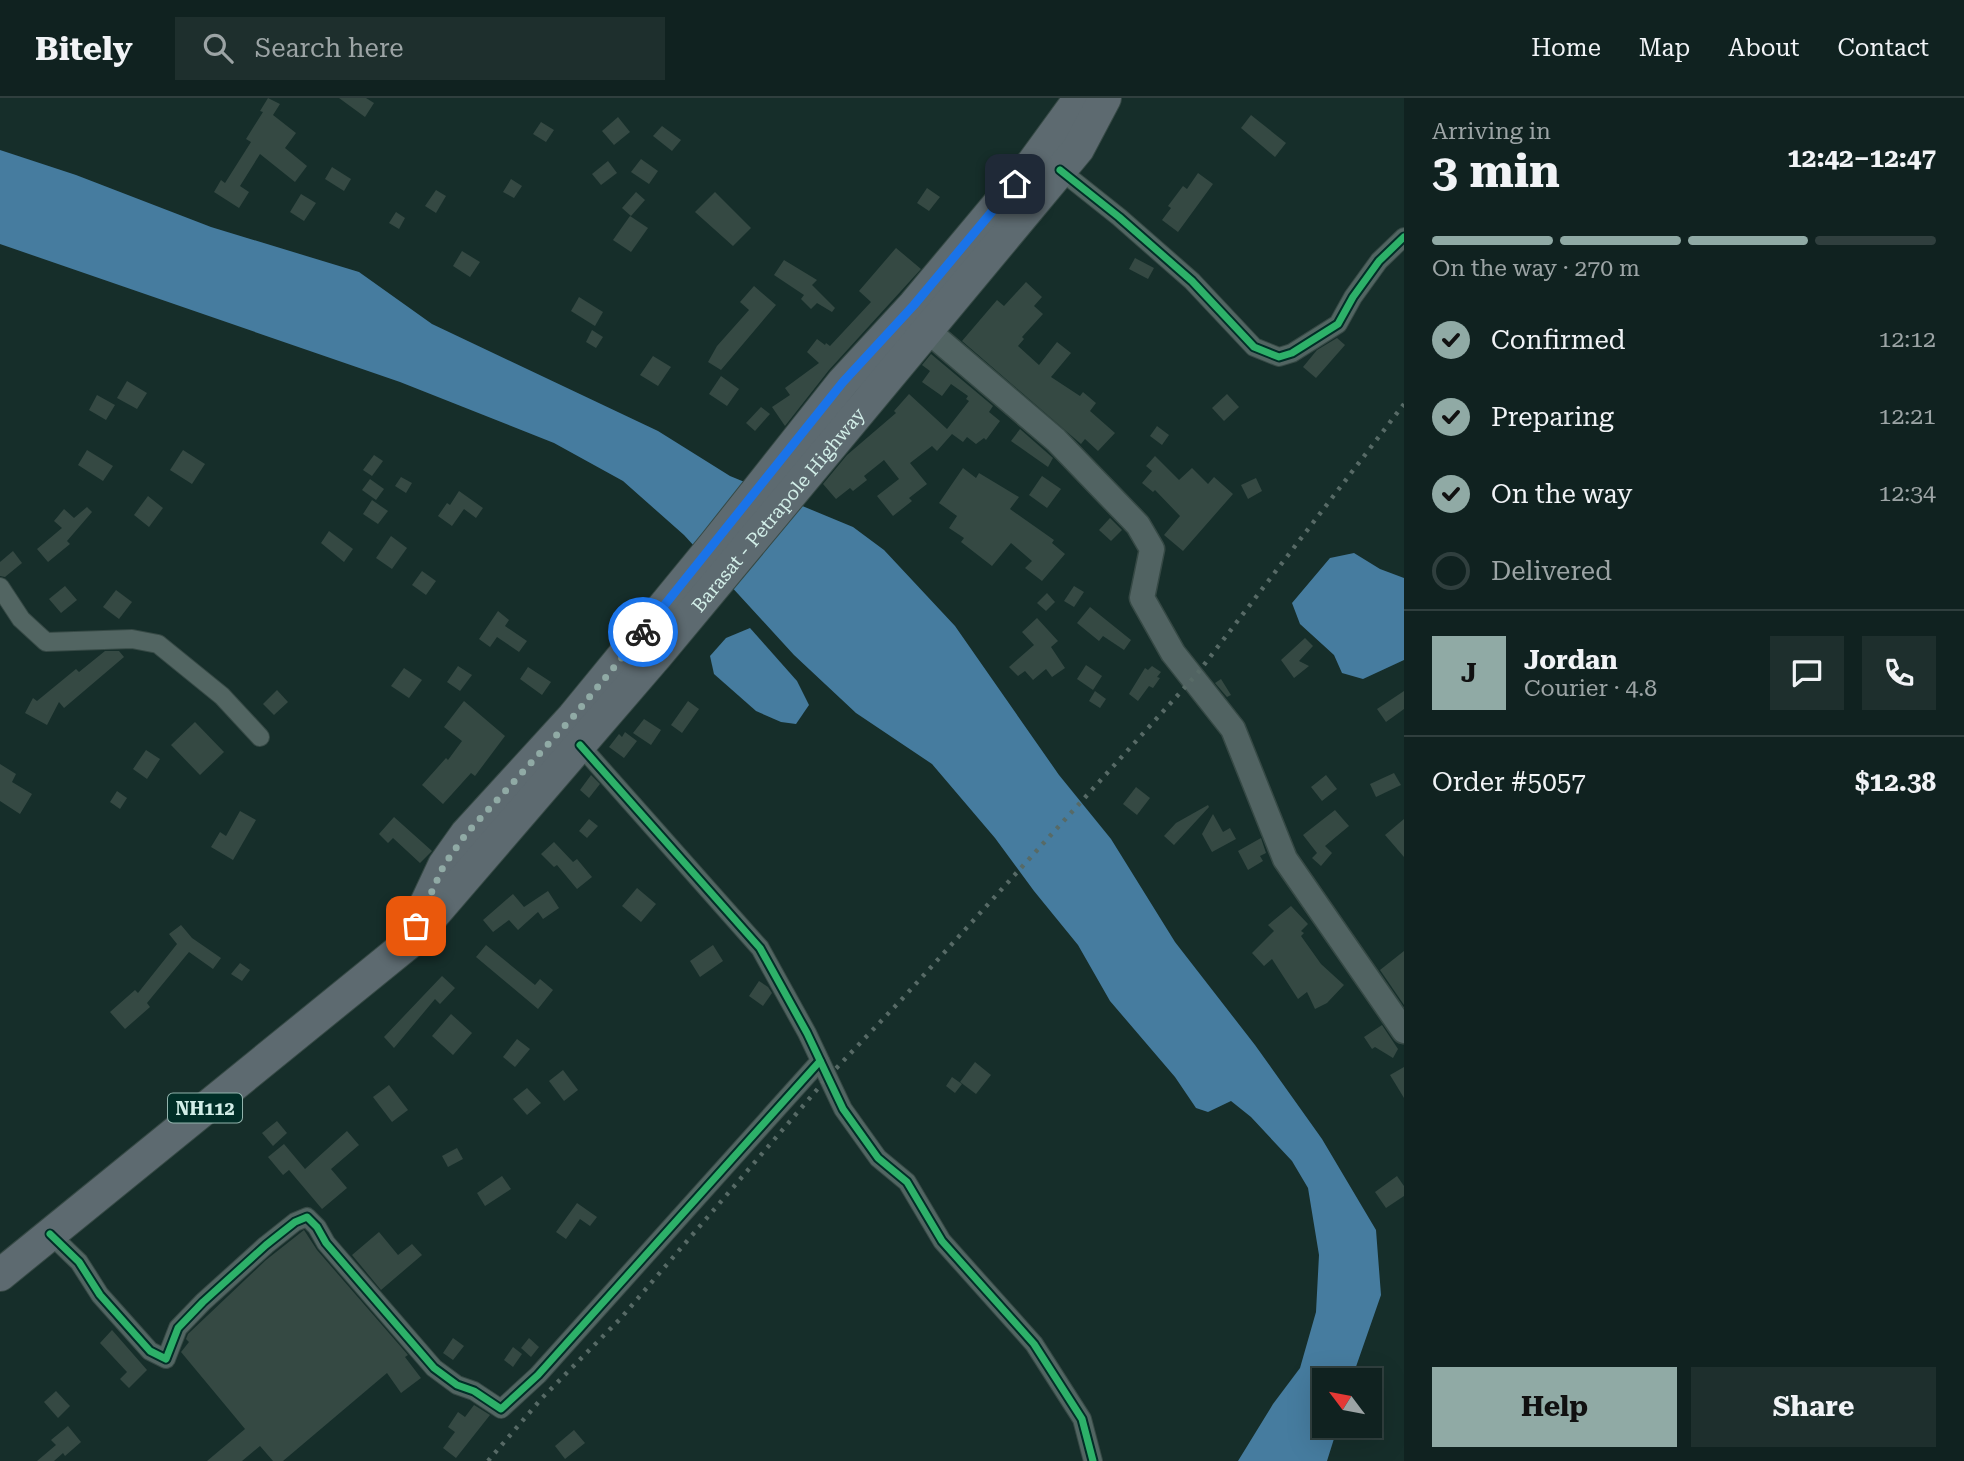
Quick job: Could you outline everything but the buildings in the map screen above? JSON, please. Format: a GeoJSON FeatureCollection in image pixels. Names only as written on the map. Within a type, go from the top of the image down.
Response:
{"type":"FeatureCollection","features":[{"type":"Feature","properties":{"kind":"highway","name":"Barasat - Petrapole Highway"},"geometry":{"type":"LineString","coordinates":[[819,437],[843,382],[914,305],[1032,164],[1080,98]]}},
{"type":"Feature","properties":{"kind":"highway","name":"Barasat - Petrapole Highway"},"geometry":{"type":"LineString","coordinates":[[0,1275],[410,942],[580,744],[649,645],[819,437],[927,330],[1078,149],[1105,98]]}},
{"type":"Feature","properties":{"kind":"highway","name":"Barasat - Petrapole Highway"},"geometry":{"type":"LineString","coordinates":[[410,942],[444,865],[466,834],[573,717],[649,645]]}},
{"type":"Feature","properties":{"kind":"main road"},"geometry":{"type":"LineString","coordinates":[[927,330],[1056,440],[1138,525],[1152,549],[1142,598],[1173,653],[1233,729],[1285,859],[1404,1031]]}},
{"type":"Feature","properties":{"kind":"street"},"geometry":{"type":"LineString","coordinates":[[1060,170],[1192,281],[1254,347],[1279,357],[1293,353],[1338,324],[1353,297],[1379,261],[1404,237]]}},
{"type":"Feature","properties":{"kind":"street"},"geometry":{"type":"LineString","coordinates":[[0,587],[21,619],[46,642],[132,639],[158,644],[222,696],[260,737]]}},
{"type":"Feature","properties":{"kind":"street"},"geometry":{"type":"LineString","coordinates":[[580,744],[760,948],[843,1109],[878,1158],[907,1182],[942,1241],[1034,1344],[1082,1419],[1093,1461]]}},
{"type":"Feature","properties":{"kind":"street"},"geometry":{"type":"LineString","coordinates":[[50,1234],[79,1262],[100,1296],[150,1351],[166,1359],[178,1328],[195,1310],[266,1245],[295,1222],[307,1217],[317,1227],[326,1243],[434,1368],[457,1385],[474,1391],[501,1409],[538,1375],[820,1061]]}},
{"type":"Feature","properties":{"kind":"water"},"geometry":{"type":"Polygon","coordinates":[[[0,150],[76,175],[211,227],[359,272],[432,324],[658,431],[730,476],[853,527],[884,550],[955,626],[1059,775],[1111,839],[1175,942],[1255,1045],[1322,1139],[1376,1230],[1381,1295],[1356,1368],[1312,1368],[1312,1438],[1334,1438],[1327,1461],[1238,1461],[1273,1404],[1300,1368],[1316,1312],[1319,1255],[1308,1188],[1292,1161],[1251,1117],[1231,1101],[1208,1112],[1196,1108],[1175,1077],[1110,1001],[1078,945],[995,838],[932,764],[856,713],[794,655],[684,535],[623,481],[554,443],[400,382],[0,244],[0,150]]]}},
{"type":"Feature","properties":{"kind":"water"},"geometry":{"type":"Polygon","coordinates":[[[1354,553],[1380,569],[1404,578],[1404,660],[1363,679],[1342,673],[1334,655],[1300,624],[1292,603],[1330,558],[1354,553]]]}},
{"type":"Feature","properties":{"kind":"water"},"geometry":{"type":"Polygon","coordinates":[[[750,628],[797,681],[809,705],[796,724],[781,722],[756,711],[714,674],[710,656],[726,638],[750,628]]]}},
{"type":"Feature","properties":{"kind":"railway"},"geometry":{"type":"LineString","coordinates":[[488,1461],[542,1398],[621,1318],[827,1078],[1197,674],[1404,404]]}},
{"type":"Feature","properties":{"kind":"cycle path"},"geometry":{"type":"LineString","coordinates":[[1060,170],[1192,281],[1254,347],[1279,357],[1292,353],[1338,324],[1353,297],[1379,261],[1404,237]]}},
{"type":"Feature","properties":{"kind":"cycle path"},"geometry":{"type":"LineString","coordinates":[[580,745],[760,948],[807,1033],[843,1109],[878,1158],[907,1182],[942,1241],[1034,1344],[1082,1419],[1093,1461]]}},
{"type":"Feature","properties":{"kind":"cycle path"},"geometry":{"type":"LineString","coordinates":[[50,1234],[79,1262],[100,1295],[150,1351],[166,1359],[178,1328],[203,1302],[266,1245],[295,1222],[307,1217],[317,1227],[326,1243],[434,1368],[457,1385],[474,1391],[501,1409],[538,1375],[820,1061]]}},
{"type":"Feature","properties":{"kind":"way so far"},"geometry":{"type":"LineString","coordinates":[[416,926],[444,865],[466,834],[573,717],[643,632]]}},
{"type":"Feature","properties":{"kind":"route"},"geometry":{"type":"LineString","coordinates":[[643,632],[843,382],[914,305],[1015,184]]}}]}
